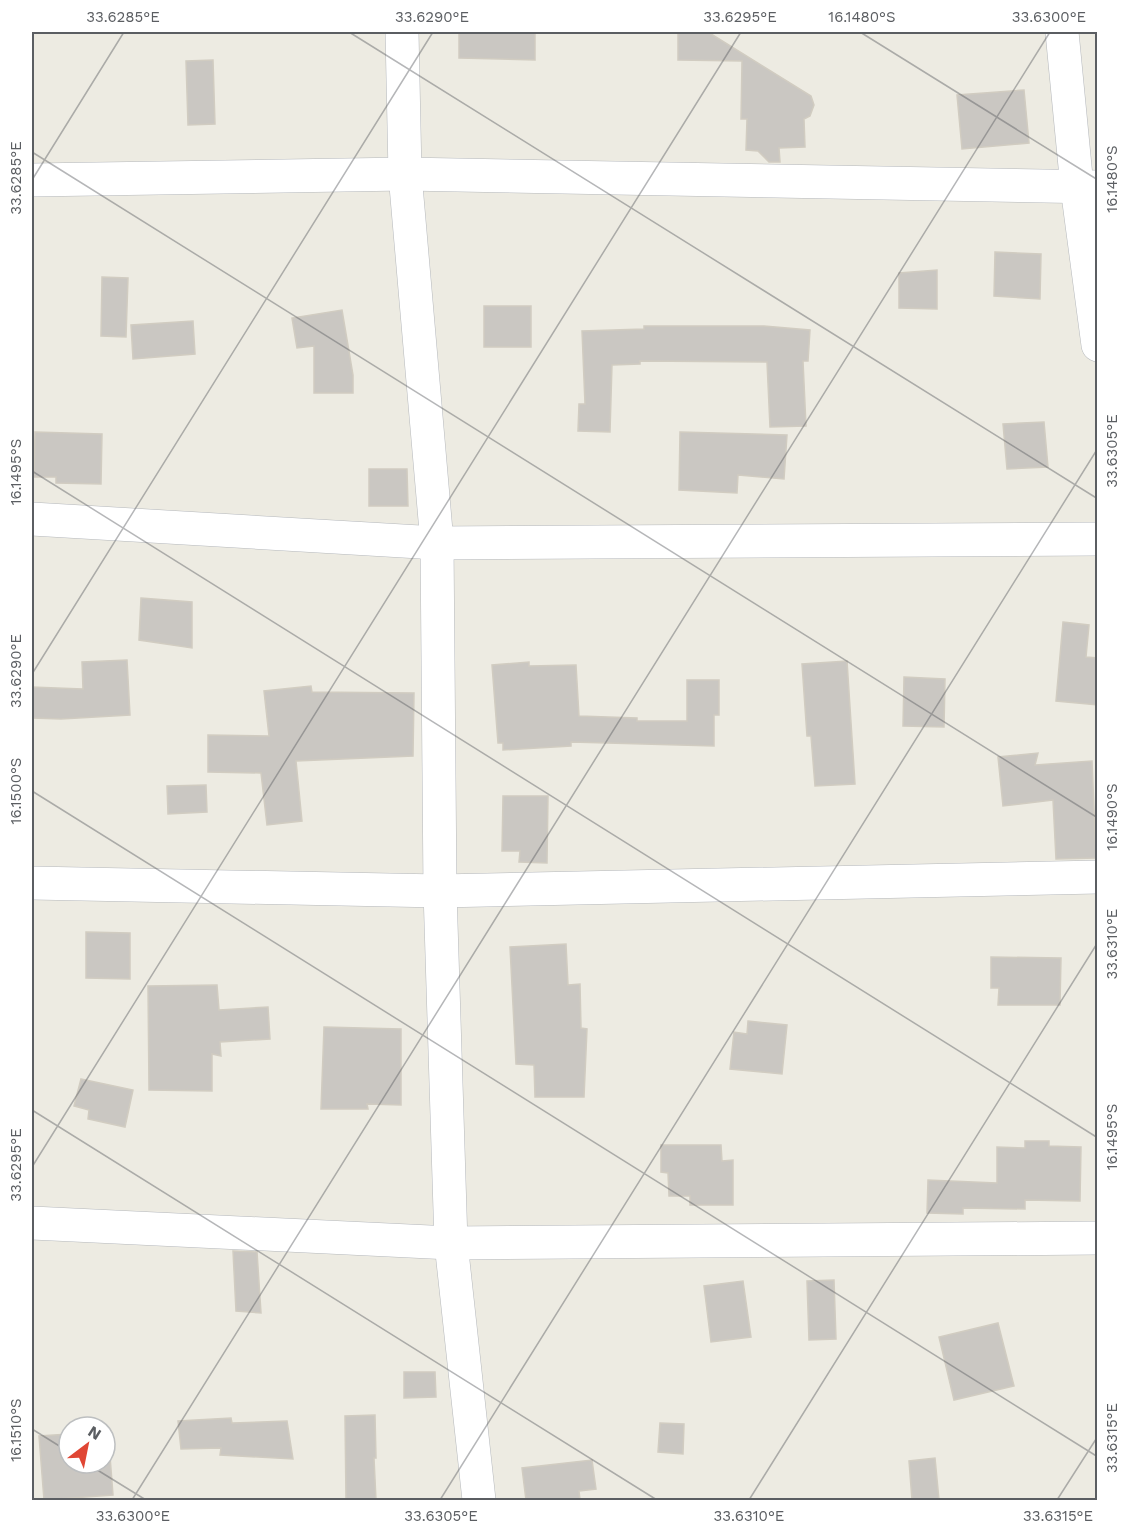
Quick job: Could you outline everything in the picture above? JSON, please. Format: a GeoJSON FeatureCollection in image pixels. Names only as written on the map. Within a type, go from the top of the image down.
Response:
{"type":"FeatureCollection","features":[{"type":"Feature","properties":{"kind":"street"},"geometry":{"type":"LineString","coordinates":[[402,32],[405,174],[437,543],[440,891],[451,1243],[479,1500]]}},
{"type":"Feature","properties":{"kind":"street"},"geometry":{"type":"LineString","coordinates":[[1062,32],[1088,187],[1098,345]]}},
{"type":"Feature","properties":{"kind":"street"},"geometry":{"type":"LineString","coordinates":[[32,180],[405,174],[1088,187]]}},
{"type":"Feature","properties":{"kind":"street"},"geometry":{"type":"LineString","coordinates":[[32,519],[437,543],[1098,539]]}},
{"type":"Feature","properties":{"kind":"street"},"geometry":{"type":"LineString","coordinates":[[32,883],[440,891],[1098,877]]}},
{"type":"Feature","properties":{"kind":"street"},"geometry":{"type":"LineString","coordinates":[[32,1223],[451,1243],[1098,1238]]}},
{"type":"Feature","properties":{"kind":"building"},"geometry":{"type":"Polygon","coordinates":[[[459,32],[535,32],[535,60],[459,58],[459,32]]]}},
{"type":"Feature","properties":{"kind":"building"},"geometry":{"type":"Polygon","coordinates":[[[678,32],[708,32],[811,96],[814,105],[810,116],[804,119],[805,147],[779,148],[780,162],[769,162],[758,151],[746,150],[747,119],[741,119],[742,61],[678,60],[678,32]]]}},
{"type":"Feature","properties":{"kind":"building"},"geometry":{"type":"Polygon","coordinates":[[[213,60],[215,124],[188,125],[186,61],[213,60]]]}},
{"type":"Feature","properties":{"kind":"building"},"geometry":{"type":"Polygon","coordinates":[[[1024,90],[1029,143],[962,149],[957,95],[1024,90]]]}},
{"type":"Feature","properties":{"kind":"building"},"geometry":{"type":"Polygon","coordinates":[[[995,252],[1041,254],[1040,299],[994,296],[995,252]]]}},
{"type":"Feature","properties":{"kind":"building"},"geometry":{"type":"Polygon","coordinates":[[[937,270],[937,309],[899,308],[899,273],[937,270]]]}},
{"type":"Feature","properties":{"kind":"building"},"geometry":{"type":"Polygon","coordinates":[[[102,277],[128,278],[126,337],[101,336],[102,277]]]}},
{"type":"Feature","properties":{"kind":"building"},"geometry":{"type":"Polygon","coordinates":[[[484,306],[531,306],[531,347],[484,347],[484,306]]]}},
{"type":"Feature","properties":{"kind":"building"},"geometry":{"type":"Polygon","coordinates":[[[342,310],[353,375],[353,393],[314,393],[314,346],[297,348],[292,318],[342,310]]]}},
{"type":"Feature","properties":{"kind":"building"},"geometry":{"type":"Polygon","coordinates":[[[193,321],[195,354],[133,359],[131,325],[193,321]]]}},
{"type":"Feature","properties":{"kind":"building"},"geometry":{"type":"Polygon","coordinates":[[[644,326],[764,326],[810,330],[808,361],[803,361],[806,426],[770,427],[767,362],[640,361],[640,364],[612,365],[610,432],[578,431],[579,404],[585,404],[582,331],[644,329],[644,326]]]}},
{"type":"Feature","properties":{"kind":"building"},"geometry":{"type":"Polygon","coordinates":[[[1044,422],[1048,467],[1007,469],[1003,424],[1044,422]]]}},
{"type":"Feature","properties":{"kind":"building"},"geometry":{"type":"Polygon","coordinates":[[[35,432],[102,434],[101,484],[56,483],[56,477],[34,477],[35,432]]]}},
{"type":"Feature","properties":{"kind":"building"},"geometry":{"type":"Polygon","coordinates":[[[680,432],[787,435],[784,479],[738,475],[737,493],[679,490],[680,432]]]}},
{"type":"Feature","properties":{"kind":"building"},"geometry":{"type":"Polygon","coordinates":[[[369,469],[407,469],[408,506],[369,506],[369,469]]]}},
{"type":"Feature","properties":{"kind":"building"},"geometry":{"type":"Polygon","coordinates":[[[141,598],[192,602],[192,648],[139,640],[141,598]]]}},
{"type":"Feature","properties":{"kind":"building"},"geometry":{"type":"Polygon","coordinates":[[[1063,622],[1089,625],[1086,657],[1098,658],[1098,705],[1056,701],[1063,622]]]}},
{"type":"Feature","properties":{"kind":"building"},"geometry":{"type":"Polygon","coordinates":[[[127,660],[130,715],[61,719],[32,718],[32,687],[83,689],[82,662],[127,660]]]}},
{"type":"Feature","properties":{"kind":"building"},"geometry":{"type":"Polygon","coordinates":[[[847,661],[855,784],[815,786],[811,736],[807,736],[802,664],[847,661]]]}},
{"type":"Feature","properties":{"kind":"building"},"geometry":{"type":"Polygon","coordinates":[[[529,662],[529,666],[576,665],[579,716],[637,718],[637,721],[687,721],[687,680],[719,680],[719,715],[714,715],[714,746],[571,742],[571,746],[503,750],[503,743],[498,743],[492,665],[529,662]]]}},
{"type":"Feature","properties":{"kind":"building"},"geometry":{"type":"Polygon","coordinates":[[[904,677],[945,679],[944,727],[903,726],[904,677]]]}},
{"type":"Feature","properties":{"kind":"building"},"geometry":{"type":"Polygon","coordinates":[[[311,686],[312,692],[414,693],[413,756],[296,761],[302,821],[267,825],[261,773],[208,772],[208,735],[269,736],[264,691],[311,686]]]}},
{"type":"Feature","properties":{"kind":"building"},"geometry":{"type":"Polygon","coordinates":[[[1038,753],[1035,765],[1092,761],[1096,858],[1056,859],[1053,800],[1003,806],[998,757],[1038,753]]]}},
{"type":"Feature","properties":{"kind":"building"},"geometry":{"type":"Polygon","coordinates":[[[206,785],[207,812],[168,814],[167,786],[206,785]]]}},
{"type":"Feature","properties":{"kind":"building"},"geometry":{"type":"Polygon","coordinates":[[[503,796],[548,796],[547,863],[519,862],[520,851],[502,851],[503,796]]]}},
{"type":"Feature","properties":{"kind":"building"},"geometry":{"type":"Polygon","coordinates":[[[86,932],[130,933],[130,979],[86,978],[86,932]]]}},
{"type":"Feature","properties":{"kind":"building"},"geometry":{"type":"Polygon","coordinates":[[[566,944],[568,985],[580,984],[581,1028],[587,1029],[584,1097],[535,1097],[534,1065],[516,1064],[510,947],[566,944]]]}},
{"type":"Feature","properties":{"kind":"building"},"geometry":{"type":"Polygon","coordinates":[[[991,957],[1061,958],[1060,1005],[998,1005],[999,988],[991,988],[991,957]]]}},
{"type":"Feature","properties":{"kind":"building"},"geometry":{"type":"Polygon","coordinates":[[[217,985],[219,1010],[268,1007],[270,1039],[220,1042],[221,1056],[212,1054],[212,1091],[149,1090],[148,986],[217,985]]]}},
{"type":"Feature","properties":{"kind":"building"},"geometry":{"type":"Polygon","coordinates":[[[748,1021],[787,1025],[782,1074],[730,1069],[734,1032],[747,1034],[748,1021]]]}},
{"type":"Feature","properties":{"kind":"building"},"geometry":{"type":"Polygon","coordinates":[[[324,1027],[401,1029],[401,1105],[367,1104],[368,1109],[321,1109],[324,1027]]]}},
{"type":"Feature","properties":{"kind":"building"},"geometry":{"type":"Polygon","coordinates":[[[81,1079],[133,1090],[125,1127],[88,1119],[89,1110],[74,1106],[81,1079]]]}},
{"type":"Feature","properties":{"kind":"building"},"geometry":{"type":"Polygon","coordinates":[[[1025,1141],[1049,1141],[1049,1146],[1081,1147],[1080,1201],[1025,1200],[1025,1209],[963,1208],[963,1214],[927,1213],[928,1180],[997,1183],[997,1147],[1025,1148],[1025,1141]]]}},
{"type":"Feature","properties":{"kind":"building"},"geometry":{"type":"Polygon","coordinates":[[[661,1145],[721,1145],[722,1161],[733,1160],[733,1205],[690,1205],[690,1196],[669,1196],[668,1173],[661,1172],[661,1145]]]}},
{"type":"Feature","properties":{"kind":"building"},"geometry":{"type":"Polygon","coordinates":[[[233,1251],[257,1252],[261,1313],[236,1311],[233,1251]]]}},
{"type":"Feature","properties":{"kind":"building"},"geometry":{"type":"Polygon","coordinates":[[[834,1280],[836,1339],[809,1340],[807,1281],[834,1280]]]}},
{"type":"Feature","properties":{"kind":"building"},"geometry":{"type":"Polygon","coordinates":[[[743,1281],[751,1337],[711,1342],[704,1286],[743,1281]]]}},
{"type":"Feature","properties":{"kind":"building"},"geometry":{"type":"Polygon","coordinates":[[[998,1323],[1014,1386],[954,1400],[939,1337],[998,1323]]]}},
{"type":"Feature","properties":{"kind":"building"},"geometry":{"type":"Polygon","coordinates":[[[404,1372],[435,1372],[436,1397],[404,1398],[404,1372]]]}},
{"type":"Feature","properties":{"kind":"building"},"geometry":{"type":"Polygon","coordinates":[[[375,1415],[376,1500],[346,1500],[345,1416],[375,1415]]]}},
{"type":"Feature","properties":{"kind":"building"},"geometry":{"type":"Polygon","coordinates":[[[231,1418],[232,1423],[287,1421],[293,1459],[220,1455],[221,1448],[181,1449],[178,1421],[231,1418]]]}},
{"type":"Feature","properties":{"kind":"building"},"geometry":{"type":"Polygon","coordinates":[[[660,1423],[684,1424],[683,1454],[658,1452],[660,1423]]]}},
{"type":"Feature","properties":{"kind":"building"},"geometry":{"type":"Polygon","coordinates":[[[57,1435],[57,1475],[111,1475],[113,1495],[44,1500],[39,1436],[57,1435]]]}},
{"type":"Feature","properties":{"kind":"building"},"geometry":{"type":"Polygon","coordinates":[[[935,1458],[939,1500],[912,1500],[909,1461],[935,1458]]]}},
{"type":"Feature","properties":{"kind":"building"},"geometry":{"type":"Polygon","coordinates":[[[592,1460],[596,1489],[579,1491],[580,1500],[526,1500],[522,1468],[592,1460]]]}}]}
